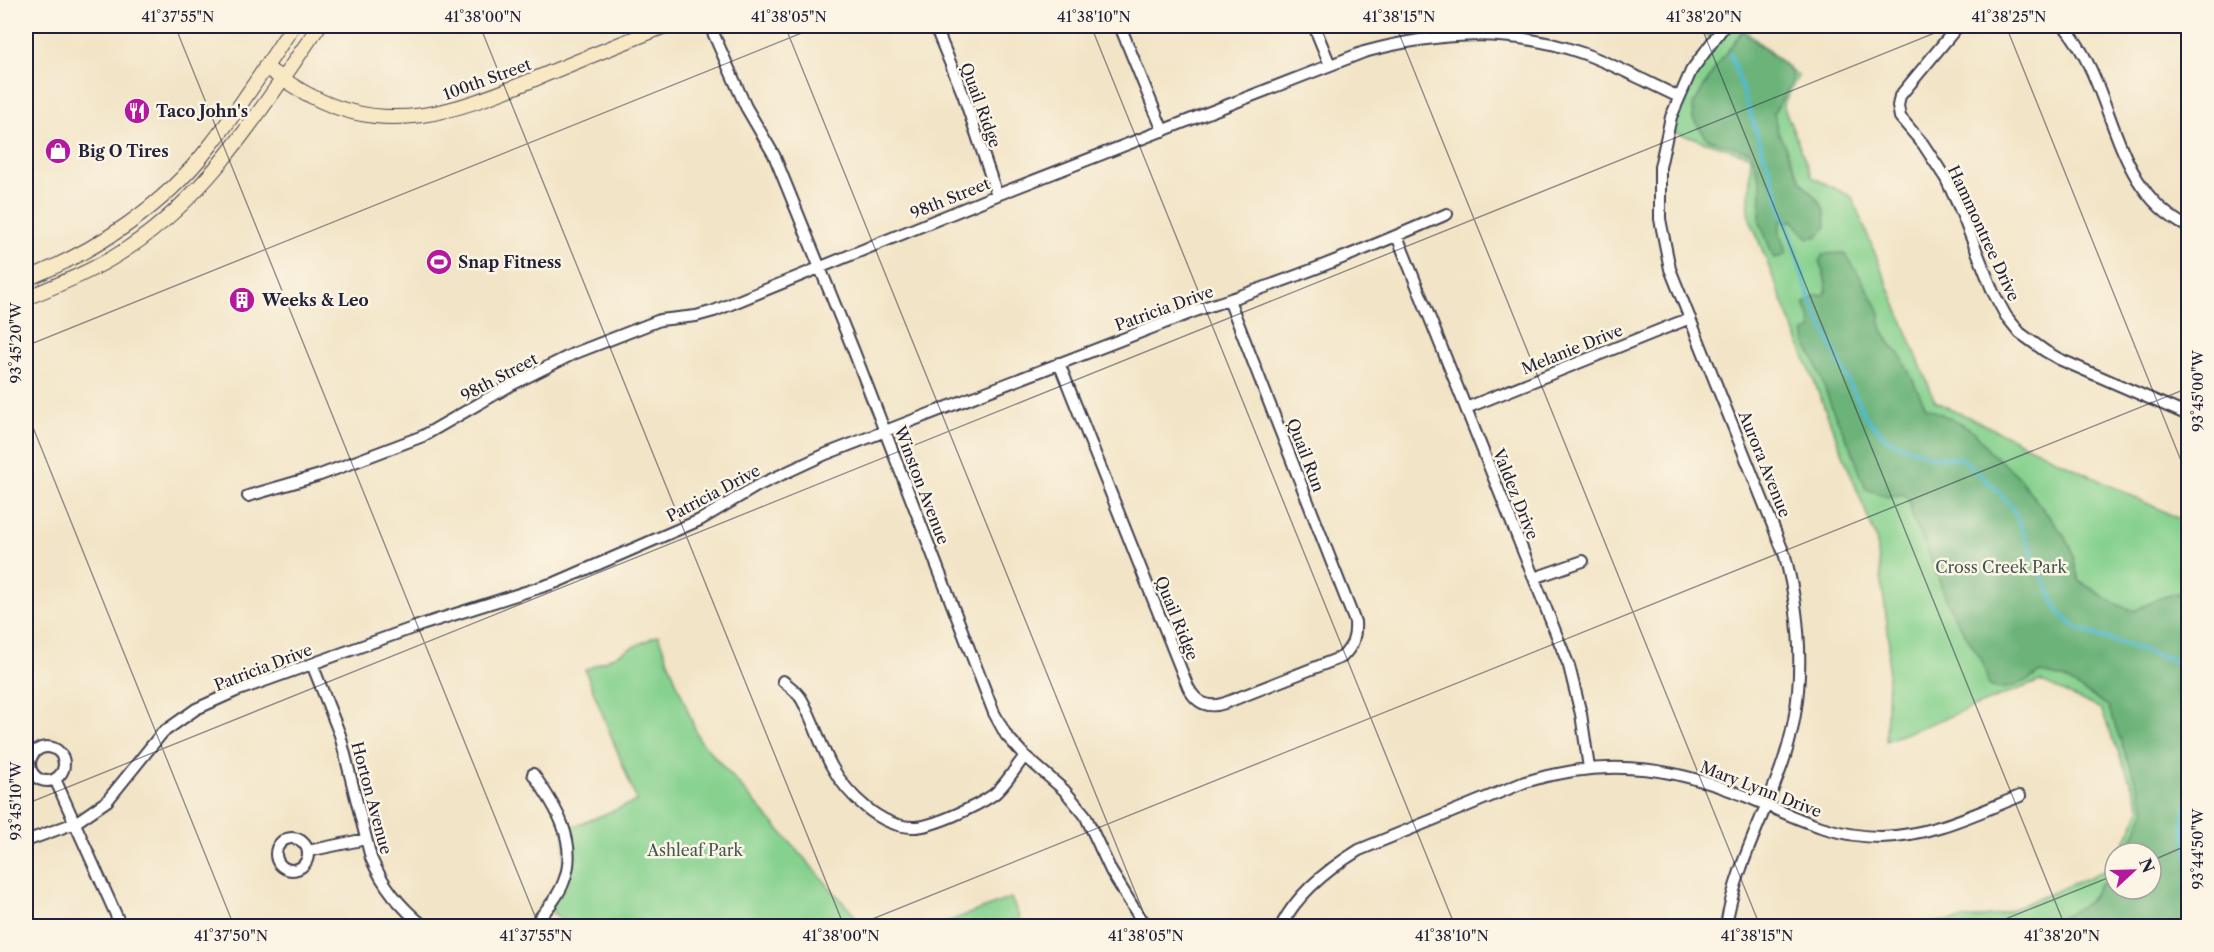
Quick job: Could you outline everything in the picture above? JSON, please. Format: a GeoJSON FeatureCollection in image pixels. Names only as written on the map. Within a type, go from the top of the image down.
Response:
{"type":"FeatureCollection","features":[{"type":"Feature","properties":{"kind":"main road"},"geometry":{"type":"LineString","coordinates":[[26,279],[84,252],[153,204],[209,148],[293,26]]}},
{"type":"Feature","properties":{"kind":"main road"},"geometry":{"type":"LineString","coordinates":[[26,298],[100,265],[127,249],[168,218],[232,149],[319,26]]}},
{"type":"Feature","properties":{"kind":"main road","name":"100th Street"},"geometry":{"type":"LineString","coordinates":[[265,67],[312,97],[350,110],[374,115],[425,116],[473,104],[665,26]]}},
{"type":"Feature","properties":{"kind":"street","name":"Winston Avenue"},"geometry":{"type":"LineString","coordinates":[[710,26],[746,107],[774,155],[885,431],[994,713],[1006,735],[1025,756],[1064,790],[1085,815],[1111,871],[1148,927]]}},
{"type":"Feature","properties":{"kind":"street","name":"Quail Ridge"},"geometry":{"type":"LineString","coordinates":[[935,26],[963,94],[997,195]]}},
{"type":"Feature","properties":{"kind":"street"},"geometry":{"type":"LineString","coordinates":[[1120,26],[1163,131]]}},
{"type":"Feature","properties":{"kind":"street"},"geometry":{"type":"LineString","coordinates":[[1314,26],[1330,65]]}},
{"type":"Feature","properties":{"kind":"street","name":"Aurora Avenue"},"geometry":{"type":"LineString","coordinates":[[1724,26],[1691,70],[1678,97],[1664,142],[1658,193],[1664,244],[1670,270],[1785,556],[1793,585],[1800,672],[1790,740],[1736,880],[1726,927]]}},
{"type":"Feature","properties":{"kind":"street","name":"Hammontree Drive"},"geometry":{"type":"LineString","coordinates":[[1958,26],[1900,96],[1898,108],[1900,117],[1923,144],[1946,179],[1993,292],[2006,316],[2023,336],[2044,351],[2188,415]]}},
{"type":"Feature","properties":{"kind":"street"},"geometry":{"type":"LineString","coordinates":[[2064,26],[2081,50],[2096,79],[2129,165],[2141,187],[2158,206],[2188,227]]}},
{"type":"Feature","properties":{"kind":"street","name":"98th Street"},"geometry":{"type":"LineString","coordinates":[[248,496],[320,475],[423,436],[513,384],[582,351],[660,320],[696,316],[714,311],[997,195],[1364,52],[1401,42],[1449,35],[1483,34],[1516,37],[1549,43],[1582,53],[1678,97]]}},
{"type":"Feature","properties":{"kind":"street","name":"Patricia Drive"},"geometry":{"type":"LineString","coordinates":[[26,842],[75,823],[107,801],[162,734],[196,709],[234,692],[421,625],[557,582],[700,520],[757,486],[826,454],[1059,363],[1264,289],[1447,214]]}},
{"type":"Feature","properties":{"kind":"street","name":"Valdez Drive"},"geometry":{"type":"LineString","coordinates":[[1397,236],[1569,666],[1581,714],[1589,768]]}},
{"type":"Feature","properties":{"kind":"street","name":"Quail Run"},"geometry":{"type":"LineString","coordinates":[[1229,300],[1355,622]]}},
{"type":"Feature","properties":{"kind":"street","name":"Melanie Drive"},"geometry":{"type":"LineString","coordinates":[[1466,408],[1690,318]]}},
{"type":"Feature","properties":{"kind":"street","name":"Quail Ridge"},"geometry":{"type":"LineString","coordinates":[[1059,363],[1193,697],[1201,704],[1215,706],[1342,657],[1354,640],[1355,622]]}},
{"type":"Feature","properties":{"kind":"street"},"geometry":{"type":"LineString","coordinates":[[1534,578],[1583,561]]}},
{"type":"Feature","properties":{"kind":"street","name":"Horton Avenue"},"geometry":{"type":"LineString","coordinates":[[312,664],[343,745],[371,858],[386,888],[395,900],[424,927]]}},
{"type":"Feature","properties":{"kind":"street"},"geometry":{"type":"LineString","coordinates":[[783,681],[802,698],[831,765],[840,779],[857,799],[879,816],[900,826],[923,826],[963,811],[994,794],[1025,756]]}},
{"type":"Feature","properties":{"kind":"street","name":"Mary Lynn Drive"},"geometry":{"type":"LineString","coordinates":[[1281,927],[1310,887],[1341,861],[1359,850],[1525,782],[1550,774],[1589,768],[1629,766],[1657,769],[1712,784],[1807,824],[1849,834],[1880,837],[1910,835],[1942,827],[2020,796]]}},
{"type":"Feature","properties":{"kind":"street"},"geometry":{"type":"LineString","coordinates":[[533,774],[554,802],[565,830],[569,852],[564,881],[557,895],[533,927]]}},
{"type":"Feature","properties":{"kind":"street"},"geometry":{"type":"LineString","coordinates":[[55,779],[121,927]]}},
{"type":"Feature","properties":{"kind":"street"},"geometry":{"type":"LineString","coordinates":[[308,851],[366,839]]}},
{"type":"Feature","properties":{"kind":"green space","name":"Cross Creek Park"},"geometry":{"type":"Polygon","coordinates":[[[1694,26],[1740,26],[1798,76],[1783,105],[1812,177],[1852,197],[1935,401],[2188,523],[2188,926],[1904,926],[1999,915],[2103,871],[2103,901],[2163,901],[2163,841],[2126,841],[2141,808],[2101,709],[2040,681],[1886,741],[1889,639],[1876,538],[1748,214],[1751,156],[1667,130],[1671,117],[1712,41],[1694,26]]]}},
{"type":"Feature","properties":{"kind":"green space"},"geometry":{"type":"Polygon","coordinates":[[[1742,31],[1787,67],[1793,75],[1791,84],[1774,113],[1777,129],[1801,181],[1821,204],[1825,213],[1826,227],[1818,236],[1809,238],[1793,221],[1782,220],[1780,232],[1786,253],[1774,258],[1760,222],[1761,184],[1751,152],[1708,139],[1693,119],[1693,105],[1717,65],[1742,31]]]}},
{"type":"Feature","properties":{"kind":"green space"},"geometry":{"type":"Polygon","coordinates":[[[1843,253],[1857,271],[1880,313],[1880,322],[1885,335],[1900,354],[1926,407],[1975,432],[1990,452],[2014,472],[2063,534],[2071,547],[2079,581],[2114,603],[2134,611],[2160,598],[2188,589],[2188,926],[2045,926],[2089,902],[2103,883],[2103,901],[2163,901],[2163,841],[2132,841],[2146,810],[2108,706],[2063,678],[2041,673],[2009,687],[1989,686],[1982,661],[1951,611],[1913,519],[1909,501],[1904,494],[1888,497],[1866,489],[1851,448],[1807,347],[1804,332],[1811,330],[1810,317],[1804,304],[1817,295],[1823,295],[1827,290],[1819,261],[1824,254],[1843,253]]]}},
{"type":"Feature","properties":{"kind":"green space","name":"Ashleaf Park"},"geometry":{"type":"Polygon","coordinates":[[[658,635],[699,739],[864,926],[569,926],[547,908],[564,881],[565,830],[637,801],[585,670],[658,635]]]}},
{"type":"Feature","properties":{"kind":"green space"},"geometry":{"type":"Polygon","coordinates":[[[1011,898],[1023,926],[936,926],[1011,898]]]}},
{"type":"Feature","properties":{"kind":"waterway"},"geometry":{"type":"LineString","coordinates":[[1730,53],[1811,302],[1865,416],[1888,440],[1929,456],[1963,459],[1995,488],[2012,507],[2059,613],[2078,629],[2182,663],[2188,670]]}},
{"type":"Feature","properties":{"kind":"waterway"},"geometry":{"type":"LineString","coordinates":[[2188,802],[2183,821],[2188,858]]}},
{"type":"Feature","properties":{"kind":"waterway"},"geometry":{"type":"LineString","coordinates":[[2188,875],[2186,887],[2188,911]]}},
{"type":"Feature","properties":{"kind":"place","name":"Taco John's"},"geometry":{"type":"Point","coordinates":[137,111]}},
{"type":"Feature","properties":{"kind":"place","name":"Big O Tires"},"geometry":{"type":"Point","coordinates":[58,151]}},
{"type":"Feature","properties":{"kind":"place","name":"Snap Fitness"},"geometry":{"type":"Point","coordinates":[439,262]}},
{"type":"Feature","properties":{"kind":"place","name":"Weeks & Leo"},"geometry":{"type":"Point","coordinates":[242,300]}}]}
